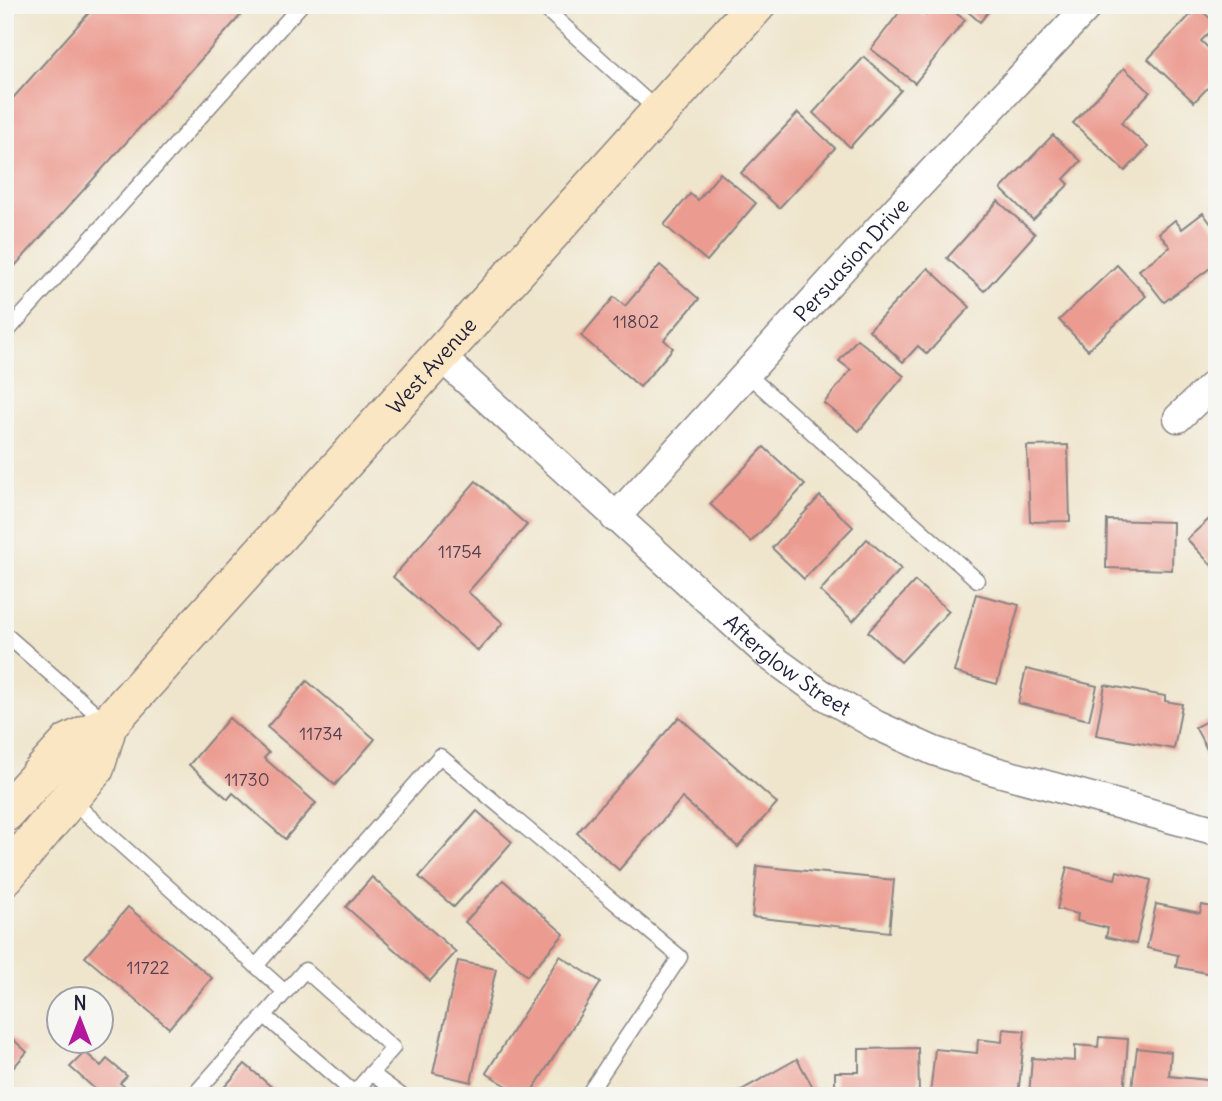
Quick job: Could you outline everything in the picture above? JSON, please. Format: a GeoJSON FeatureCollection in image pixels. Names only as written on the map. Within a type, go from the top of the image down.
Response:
{"type":"FeatureCollection","features":[{"type":"Feature","properties":{"kind":"main road","name":"West Avenue"},"geometry":{"type":"LineString","coordinates":[[5,813],[69,743],[108,724],[756,5]]}},
{"type":"Feature","properties":{"kind":"main road","name":"West Avenue"},"geometry":{"type":"LineString","coordinates":[[5,876],[95,768],[108,724]]}},
{"type":"Feature","properties":{"kind":"street","name":"Persuasion Drive"},"geometry":{"type":"LineString","coordinates":[[615,518],[884,223],[1089,5]]}},
{"type":"Feature","properties":{"kind":"street","name":"Afterglow Street"},"geometry":{"type":"LineString","coordinates":[[441,357],[768,655],[822,694],[876,725],[934,751],[991,770],[1217,831]]}},
{"type":"Feature","properties":{"kind":"street"},"geometry":{"type":"LineString","coordinates":[[1178,418],[1217,380]]}},
{"type":"Feature","properties":{"kind":"lane"},"geometry":{"type":"LineString","coordinates":[[5,334],[301,5]]}},
{"type":"Feature","properties":{"kind":"lane"},"geometry":{"type":"LineString","coordinates":[[541,5],[660,113]]}},
{"type":"Feature","properties":{"kind":"lane"},"geometry":{"type":"LineString","coordinates":[[747,374],[977,580]]}},
{"type":"Feature","properties":{"kind":"lane"},"geometry":{"type":"LineString","coordinates":[[5,634],[108,724]]}},
{"type":"Feature","properties":{"kind":"lane"},"geometry":{"type":"LineString","coordinates":[[256,966],[440,757],[680,957],[587,1096]]}},
{"type":"Feature","properties":{"kind":"lane"},"geometry":{"type":"LineString","coordinates":[[69,798],[285,992]]}},
{"type":"Feature","properties":{"kind":"lane"},"geometry":{"type":"LineString","coordinates":[[193,1096],[305,970],[393,1048],[354,1093],[265,1016]]}},
{"type":"Feature","properties":{"kind":"lane"},"geometry":{"type":"LineString","coordinates":[[371,1073],[402,1096]]}},
{"type":"Feature","properties":{"kind":"building"},"geometry":{"type":"Polygon","coordinates":[[[96,5],[250,5],[5,277],[5,107],[96,5]]]}},
{"type":"Feature","properties":{"kind":"building"},"geometry":{"type":"Polygon","coordinates":[[[905,5],[912,5],[925,15],[933,5],[945,5],[965,20],[915,83],[871,49],[905,5]]]}},
{"type":"Feature","properties":{"kind":"building"},"geometry":{"type":"Polygon","coordinates":[[[960,5],[994,5],[980,22],[960,5]]]}},
{"type":"Feature","properties":{"kind":"building"},"geometry":{"type":"Polygon","coordinates":[[[1198,7],[1217,25],[1201,41],[1217,56],[1217,78],[1194,102],[1148,59],[1198,7]]]}},
{"type":"Feature","properties":{"kind":"building"},"geometry":{"type":"Polygon","coordinates":[[[864,57],[901,90],[850,147],[813,113],[864,57]]]}},
{"type":"Feature","properties":{"kind":"building"},"geometry":{"type":"Polygon","coordinates":[[[1124,68],[1150,92],[1121,123],[1148,147],[1125,171],[1073,123],[1124,68]]]}},
{"type":"Feature","properties":{"kind":"building"},"geometry":{"type":"Polygon","coordinates":[[[798,113],[835,148],[779,208],[741,173],[798,113]]]}},
{"type":"Feature","properties":{"kind":"building"},"geometry":{"type":"Polygon","coordinates":[[[1053,135],[1081,161],[1064,179],[1069,184],[1033,220],[1001,189],[1053,135]]]}},
{"type":"Feature","properties":{"kind":"building"},"geometry":{"type":"Polygon","coordinates":[[[720,173],[756,203],[707,261],[664,225],[690,194],[698,200],[720,173]]]}},
{"type":"Feature","properties":{"kind":"building"},"geometry":{"type":"Polygon","coordinates":[[[998,201],[1035,234],[984,291],[947,258],[998,201]]]}},
{"type":"Feature","properties":{"kind":"building"},"geometry":{"type":"Polygon","coordinates":[[[1203,213],[1217,232],[1217,263],[1164,302],[1139,270],[1170,247],[1159,233],[1175,220],[1182,229],[1203,213]]]}},
{"type":"Feature","properties":{"kind":"building"},"geometry":{"type":"Polygon","coordinates":[[[660,265],[699,299],[664,340],[673,348],[640,387],[581,336],[614,297],[625,306],[660,265]]]}},
{"type":"Feature","properties":{"kind":"building"},"geometry":{"type":"Polygon","coordinates":[[[1117,265],[1146,296],[1088,350],[1059,320],[1117,265]]]}},
{"type":"Feature","properties":{"kind":"building"},"geometry":{"type":"Polygon","coordinates":[[[928,268],[970,307],[927,354],[918,346],[903,362],[869,330],[928,268]]]}},
{"type":"Feature","properties":{"kind":"building"},"geometry":{"type":"Polygon","coordinates":[[[857,339],[904,376],[859,431],[824,403],[851,370],[839,361],[857,339]]]}},
{"type":"Feature","properties":{"kind":"building"},"geometry":{"type":"Polygon","coordinates":[[[1068,445],[1070,521],[1030,522],[1027,446],[1068,445]]]}},
{"type":"Feature","properties":{"kind":"building"},"geometry":{"type":"Polygon","coordinates":[[[764,447],[805,485],[751,542],[710,504],[764,447]]]}},
{"type":"Feature","properties":{"kind":"building"},"geometry":{"type":"Polygon","coordinates":[[[476,481],[527,525],[468,592],[503,623],[478,651],[393,577],[476,481]]]}},
{"type":"Feature","properties":{"kind":"building"},"geometry":{"type":"Polygon","coordinates":[[[820,496],[853,527],[804,579],[772,548],[820,496]]]}},
{"type":"Feature","properties":{"kind":"building"},"geometry":{"type":"Polygon","coordinates":[[[1217,512],[1217,566],[1214,568],[1187,539],[1217,512]]]}},
{"type":"Feature","properties":{"kind":"building"},"geometry":{"type":"Polygon","coordinates":[[[1107,520],[1173,522],[1172,570],[1106,568],[1107,520]]]}},
{"type":"Feature","properties":{"kind":"building"},"geometry":{"type":"Polygon","coordinates":[[[867,539],[901,569],[853,621],[820,591],[867,539]]]}},
{"type":"Feature","properties":{"kind":"building"},"geometry":{"type":"Polygon","coordinates":[[[915,581],[949,611],[901,662],[868,632],[915,581]]]}},
{"type":"Feature","properties":{"kind":"building"},"geometry":{"type":"Polygon","coordinates":[[[976,594],[1019,605],[997,684],[954,672],[976,594]]]}},
{"type":"Feature","properties":{"kind":"building"},"geometry":{"type":"Polygon","coordinates":[[[1026,669],[1097,686],[1089,720],[1018,703],[1026,669]]]}},
{"type":"Feature","properties":{"kind":"building"},"geometry":{"type":"Polygon","coordinates":[[[307,681],[375,739],[335,785],[267,727],[307,681]]]}},
{"type":"Feature","properties":{"kind":"building"},"geometry":{"type":"Polygon","coordinates":[[[1105,685],[1165,696],[1165,701],[1182,704],[1174,749],[1096,735],[1105,685]]]}},
{"type":"Feature","properties":{"kind":"building"},"geometry":{"type":"Polygon","coordinates":[[[1217,716],[1217,768],[1195,727],[1217,716]]]}},
{"type":"Feature","properties":{"kind":"building"},"geometry":{"type":"Polygon","coordinates":[[[679,717],[777,803],[738,847],[682,798],[619,870],[577,833],[679,717]]]}},
{"type":"Feature","properties":{"kind":"building"},"geometry":{"type":"Polygon","coordinates":[[[229,718],[269,753],[264,758],[316,803],[285,839],[233,793],[228,799],[189,765],[229,718]]]}},
{"type":"Feature","properties":{"kind":"building"},"geometry":{"type":"Polygon","coordinates":[[[477,811],[512,842],[454,907],[419,877],[477,811]]]}},
{"type":"Feature","properties":{"kind":"building"},"geometry":{"type":"Polygon","coordinates":[[[757,866],[894,880],[889,932],[752,917],[757,866]]]}},
{"type":"Feature","properties":{"kind":"building"},"geometry":{"type":"Polygon","coordinates":[[[1067,867],[1115,879],[1117,871],[1151,880],[1136,944],[1106,937],[1108,928],[1077,921],[1078,914],[1057,909],[1067,867]]]}},
{"type":"Feature","properties":{"kind":"building"},"geometry":{"type":"Polygon","coordinates":[[[372,877],[456,952],[430,981],[346,907],[372,877]]]}},
{"type":"Feature","properties":{"kind":"building"},"geometry":{"type":"Polygon","coordinates":[[[503,880],[564,934],[527,976],[465,922],[503,880]]]}},
{"type":"Feature","properties":{"kind":"building"},"geometry":{"type":"Polygon","coordinates":[[[1156,904],[1200,913],[1202,905],[1217,908],[1217,975],[1176,967],[1178,955],[1147,948],[1156,904]]]}},
{"type":"Feature","properties":{"kind":"building"},"geometry":{"type":"Polygon","coordinates":[[[128,907],[212,978],[169,1028],[85,957],[128,907]]]}},
{"type":"Feature","properties":{"kind":"building"},"geometry":{"type":"Polygon","coordinates":[[[560,956],[601,982],[529,1096],[523,1096],[486,1073],[560,956]]]}},
{"type":"Feature","properties":{"kind":"building"},"geometry":{"type":"Polygon","coordinates":[[[458,961],[496,969],[471,1082],[433,1073],[458,961]]]}},
{"type":"Feature","properties":{"kind":"building"},"geometry":{"type":"Polygon","coordinates":[[[1003,1029],[1025,1031],[1018,1096],[930,1095],[935,1049],[977,1053],[978,1039],[1002,1042],[1003,1029]]]}},
{"type":"Feature","properties":{"kind":"building"},"geometry":{"type":"Polygon","coordinates":[[[5,1032],[27,1052],[5,1077],[5,1032]]]}},
{"type":"Feature","properties":{"kind":"building"},"geometry":{"type":"Polygon","coordinates":[[[1099,1037],[1128,1039],[1124,1096],[1029,1096],[1032,1058],[1075,1061],[1075,1045],[1098,1047],[1099,1037]]]}},
{"type":"Feature","properties":{"kind":"building"},"geometry":{"type":"Polygon","coordinates":[[[918,1048],[919,1093],[835,1096],[835,1072],[859,1072],[859,1049],[918,1048]]]}},
{"type":"Feature","properties":{"kind":"building"},"geometry":{"type":"Polygon","coordinates":[[[1137,1048],[1171,1052],[1169,1076],[1217,1081],[1217,1096],[1131,1096],[1137,1048]]]}},
{"type":"Feature","properties":{"kind":"building"},"geometry":{"type":"Polygon","coordinates":[[[81,1056],[90,1056],[101,1066],[107,1059],[127,1076],[120,1083],[125,1087],[117,1096],[103,1096],[70,1067],[81,1056]]]}},
{"type":"Feature","properties":{"kind":"building"},"geometry":{"type":"Polygon","coordinates":[[[797,1059],[818,1096],[731,1096],[797,1059]]]}},
{"type":"Feature","properties":{"kind":"building"},"geometry":{"type":"Polygon","coordinates":[[[245,1064],[282,1096],[225,1096],[220,1092],[245,1064]]]}}]}
